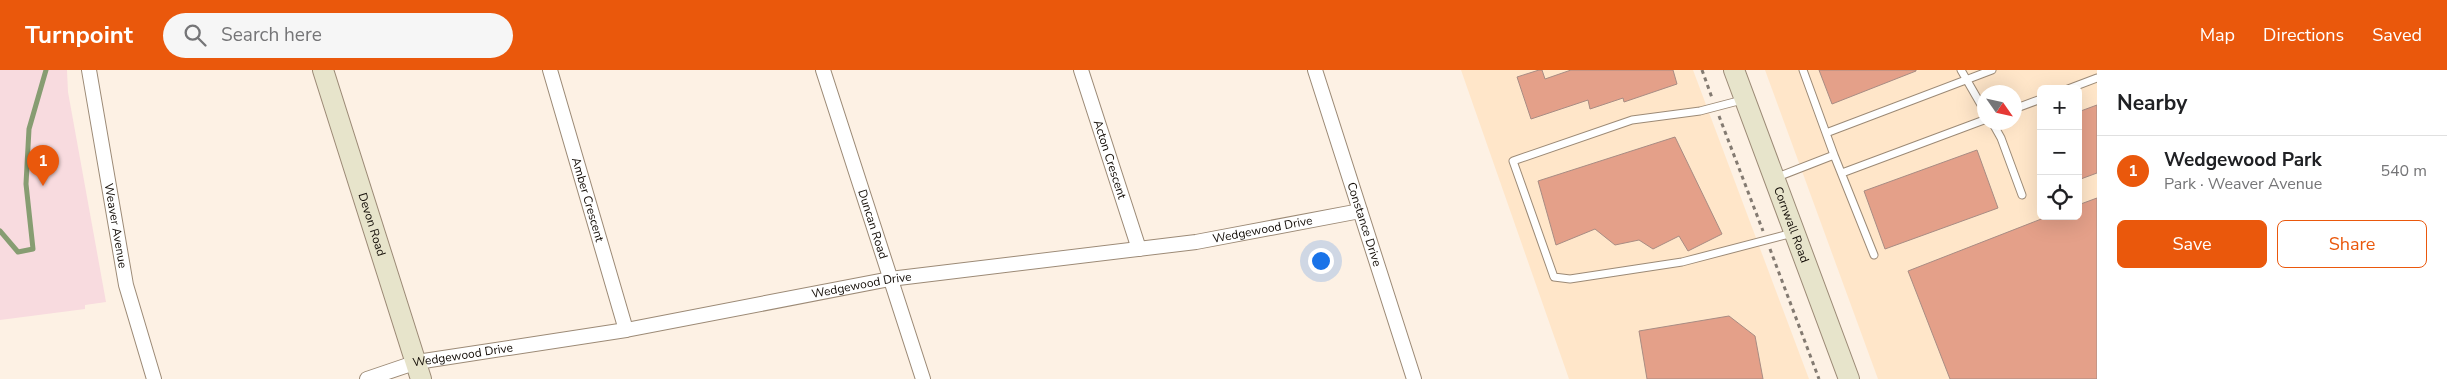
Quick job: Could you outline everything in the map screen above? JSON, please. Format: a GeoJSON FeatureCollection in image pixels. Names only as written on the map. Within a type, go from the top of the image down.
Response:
{"type":"FeatureCollection","features":[{"type":"Feature","properties":{"kind":"main road","name":"Devon Road"},"geometry":{"type":"LineString","coordinates":[[323,70],[419,371]]}},
{"type":"Feature","properties":{"kind":"main road","name":"Cornwall Road"},"geometry":{"type":"LineString","coordinates":[[1734,70],[1849,379]]}},
{"type":"Feature","properties":{"kind":"street","name":"Weaver Avenue"},"geometry":{"type":"LineString","coordinates":[[88,70],[126,285],[154,379]]}},
{"type":"Feature","properties":{"kind":"street","name":"Amber Crescent"},"geometry":{"type":"LineString","coordinates":[[550,70],[626,330]]}},
{"type":"Feature","properties":{"kind":"street","name":"Duncan Road"},"geometry":{"type":"LineString","coordinates":[[823,70],[923,379]]}},
{"type":"Feature","properties":{"kind":"street","name":"Acton Crescent"},"geometry":{"type":"LineString","coordinates":[[1081,70],[1139,249]]}},
{"type":"Feature","properties":{"kind":"street","name":"Constance Drive"},"geometry":{"type":"LineString","coordinates":[[1315,70],[1414,379]]}},
{"type":"Feature","properties":{"kind":"street","name":"Wedgewood Drive"},"geometry":{"type":"LineString","coordinates":[[368,379],[419,371],[890,279],[1196,242],[1360,211]]}},
{"type":"Feature","properties":{"kind":"lane"},"geometry":{"type":"LineString","coordinates":[[1803,70],[1834,155],[1874,255]]}},
{"type":"Feature","properties":{"kind":"lane"},"geometry":{"type":"LineString","coordinates":[[1962,70],[1977,97]]}},
{"type":"Feature","properties":{"kind":"lane"},"geometry":{"type":"LineString","coordinates":[[1826,133],[1992,70]]}},
{"type":"Feature","properties":{"kind":"lane"},"geometry":{"type":"LineString","coordinates":[[2079,85],[2097,78]]}},
{"type":"Feature","properties":{"kind":"lane"},"geometry":{"type":"LineString","coordinates":[[1745,99],[1716,107],[1632,120],[1513,162],[1554,276],[1570,279],[1682,262],[1794,232]]}},
{"type":"Feature","properties":{"kind":"lane"},"geometry":{"type":"LineString","coordinates":[[2022,106],[2037,100]]}},
{"type":"Feature","properties":{"kind":"lane"},"geometry":{"type":"LineString","coordinates":[[1842,173],[1977,123]]}},
{"type":"Feature","properties":{"kind":"lane"},"geometry":{"type":"LineString","coordinates":[[1996,130],[2022,195]]}},
{"type":"Feature","properties":{"kind":"lane"},"geometry":{"type":"LineString","coordinates":[[1774,179],[1834,155]]}},
{"type":"Feature","properties":{"kind":"path"},"geometry":{"type":"LineString","coordinates":[[1702,70],[1819,379]]}},
{"type":"Feature","properties":{"kind":"shaded area"},"geometry":{"type":"Polygon","coordinates":[[[0,70],[67,70],[68,92],[106,302],[85,305],[85,309],[0,320],[0,70]]]}},
{"type":"Feature","properties":{"kind":"shaded area"},"geometry":{"type":"Polygon","coordinates":[[[1461,70],[1693,70],[1809,379],[1569,379],[1461,70]]]}},
{"type":"Feature","properties":{"kind":"shaded area"},"geometry":{"type":"Polygon","coordinates":[[[1765,70],[2097,70],[2097,379],[1878,379],[1765,70]]]}},
{"type":"Feature","properties":{"kind":"building"},"geometry":{"type":"Polygon","coordinates":[[[1542,70],[1545,79],[1571,70],[1673,70],[1677,84],[1624,102],[1623,98],[1590,109],[1588,100],[1531,119],[1517,77],[1542,70]]]}},
{"type":"Feature","properties":{"kind":"building"},"geometry":{"type":"Polygon","coordinates":[[[1819,70],[1916,70],[1916,71],[1832,104],[1819,70]]]}},
{"type":"Feature","properties":{"kind":"building"},"geometry":{"type":"Polygon","coordinates":[[[2097,105],[2097,173],[2082,179],[2082,130],[2082,111],[2097,105]]]}},
{"type":"Feature","properties":{"kind":"building"},"geometry":{"type":"Polygon","coordinates":[[[1675,137],[1722,234],[1688,251],[1679,236],[1653,249],[1639,240],[1615,245],[1595,229],[1556,245],[1538,181],[1675,137]]]}},
{"type":"Feature","properties":{"kind":"building"},"geometry":{"type":"Polygon","coordinates":[[[1977,150],[1998,208],[1885,249],[1864,191],[1977,150]]]}},
{"type":"Feature","properties":{"kind":"building"},"geometry":{"type":"Polygon","coordinates":[[[2097,198],[2097,379],[1950,379],[1908,271],[2039,220],[2082,220],[2082,204],[2097,198]]]}},
{"type":"Feature","properties":{"kind":"building"},"geometry":{"type":"Polygon","coordinates":[[[1729,316],[1755,336],[1763,379],[1647,379],[1639,331],[1729,316]]]}},
{"type":"Feature","properties":{"kind":"waterway"},"geometry":{"type":"LineString","coordinates":[[0,231],[18,252],[33,249],[26,184],[29,129],[46,70]]}},
{"type":"Feature","properties":{"kind":"place","name":"Wedgewood Park"},"geometry":{"type":"Point","coordinates":[43,186]}}]}
